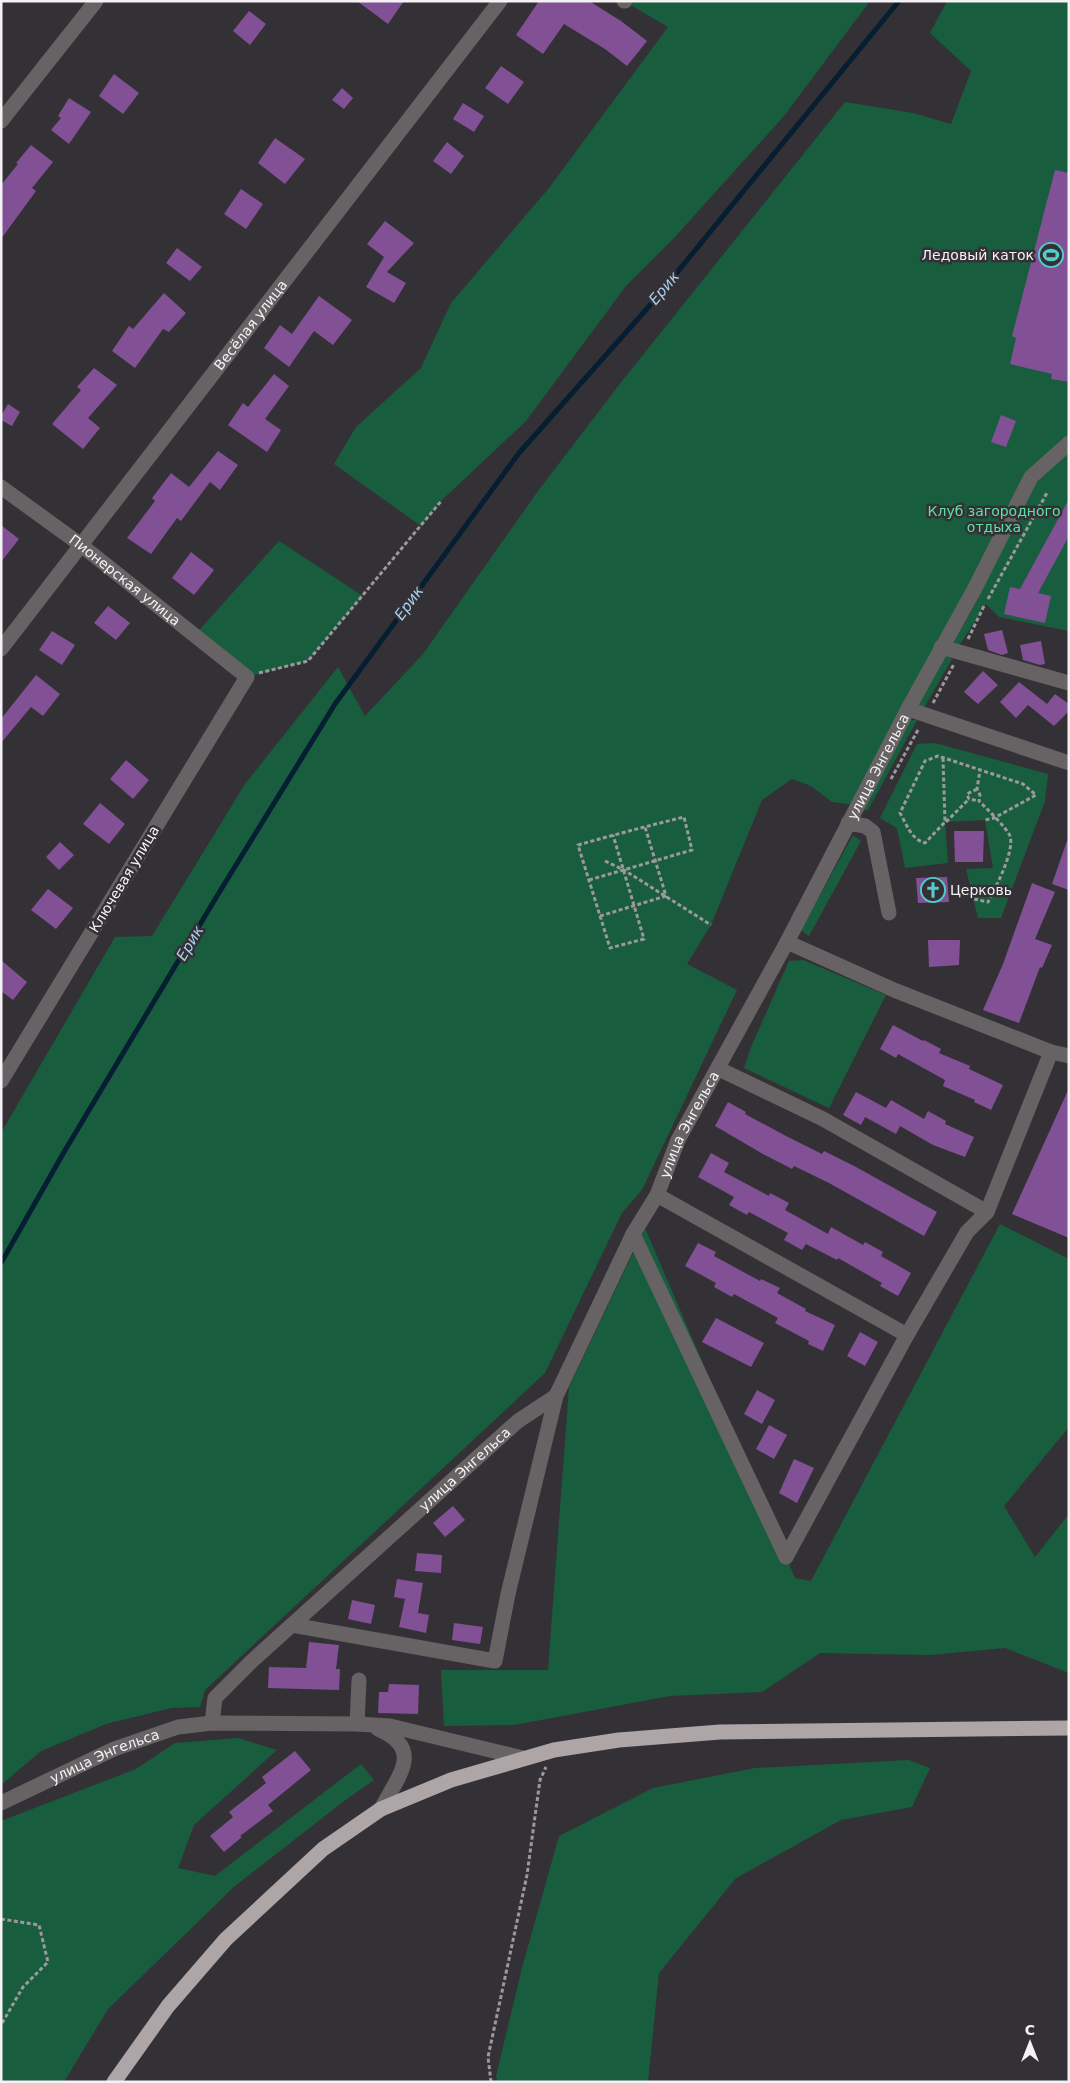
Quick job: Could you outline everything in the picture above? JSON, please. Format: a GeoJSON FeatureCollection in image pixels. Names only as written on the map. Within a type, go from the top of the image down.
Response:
{"type":"FeatureCollection","features":[{"type":"Feature","properties":{"kind":"highway"},"geometry":{"type":"LineString","coordinates":[[114,2082],[168,2006],[226,1939],[323,1849],[381,1809],[452,1780],[554,1750],[619,1740],[720,1732],[1069,1728]]}},
{"type":"Feature","properties":{"kind":"street"},"geometry":{"type":"LineString","coordinates":[[1,121],[96,1]]}},
{"type":"Feature","properties":{"kind":"street","name":"Весёлая улица"},"geometry":{"type":"LineString","coordinates":[[1,649],[500,1]]}},
{"type":"Feature","properties":{"kind":"street","name":"улица Энгельса"},"geometry":{"type":"LineString","coordinates":[[212,1722],[215,1698],[252,1661],[518,1421],[556,1396],[633,1234],[657,1195],[678,1140],[787,942],[941,646],[974,590],[1030,477],[1069,443]]}},
{"type":"Feature","properties":{"kind":"street","name":"Пионерская улица"},"geometry":{"type":"LineString","coordinates":[[1,487],[81,545],[247,676]]}},
{"type":"Feature","properties":{"kind":"street"},"geometry":{"type":"LineString","coordinates":[[941,646],[1069,683]]}},
{"type":"Feature","properties":{"kind":"street","name":"Ключевая улица"},"geometry":{"type":"LineString","coordinates":[[1,1081],[247,676]]}},
{"type":"Feature","properties":{"kind":"street"},"geometry":{"type":"LineString","coordinates":[[908,709],[1069,762]]}},
{"type":"Feature","properties":{"kind":"street"},"geometry":{"type":"LineString","coordinates":[[848,823],[865,826],[873,832],[889,913]]}},
{"type":"Feature","properties":{"kind":"street"},"geometry":{"type":"LineString","coordinates":[[787,942],[894,990],[1051,1052],[1069,1056]]}},
{"type":"Feature","properties":{"kind":"street"},"geometry":{"type":"LineString","coordinates":[[633,1234],[786,1557],[907,1334],[967,1232],[987,1212],[1051,1052]]}},
{"type":"Feature","properties":{"kind":"street"},"geometry":{"type":"LineString","coordinates":[[718,1069],[823,1119],[987,1212]]}},
{"type":"Feature","properties":{"kind":"street"},"geometry":{"type":"LineString","coordinates":[[657,1195],[907,1334]]}},
{"type":"Feature","properties":{"kind":"street"},"geometry":{"type":"LineString","coordinates":[[292,1624],[495,1661],[508,1594],[556,1396]]}},
{"type":"Feature","properties":{"kind":"street"},"geometry":{"type":"LineString","coordinates":[[358,1680],[362,1724]]}},
{"type":"Feature","properties":{"kind":"street","name":"улица Энгельса"},"geometry":{"type":"LineString","coordinates":[[1,1803],[114,1749],[178,1727],[212,1722],[390,1726],[523,1758]]}},
{"type":"Feature","properties":{"kind":"street","name":"улица Энгельса"},"geometry":{"type":"LineString","coordinates":[[362,1724],[387,1733],[401,1744],[406,1756],[403,1766],[381,1809]]}},
{"type":"Feature","properties":{"kind":"path"},"geometry":{"type":"LineString","coordinates":[[247,676],[308,661],[442,500]]}},
{"type":"Feature","properties":{"kind":"path"},"geometry":{"type":"LineString","coordinates":[[976,789],[968,794],[969,799],[925,843],[918,841],[913,836],[900,813],[925,761],[938,756],[1023,784],[1036,796],[994,818],[985,820]]}},
{"type":"Feature","properties":{"kind":"path"},"geometry":{"type":"LineString","coordinates":[[943,758],[945,822]]}},
{"type":"Feature","properties":{"kind":"path"},"geometry":{"type":"LineString","coordinates":[[979,800],[980,795],[976,789],[980,770]]}},
{"type":"Feature","properties":{"kind":"path"},"geometry":{"type":"LineString","coordinates":[[969,799],[979,800],[1010,836],[1010,848],[998,883],[988,902],[974,898]]}},
{"type":"Feature","properties":{"kind":"path"},"geometry":{"type":"LineString","coordinates":[[589,880],[624,870],[692,850],[684,817],[613,835],[578,845],[610,948],[644,939],[624,870],[613,835]]}},
{"type":"Feature","properties":{"kind":"path"},"geometry":{"type":"LineString","coordinates":[[645,827],[666,896]]}},
{"type":"Feature","properties":{"kind":"path"},"geometry":{"type":"LineString","coordinates":[[605,861],[624,870],[711,925]]}},
{"type":"Feature","properties":{"kind":"path"},"geometry":{"type":"LineString","coordinates":[[600,916],[666,896]]}},
{"type":"Feature","properties":{"kind":"path"},"geometry":{"type":"LineString","coordinates":[[491,2082],[488,2057],[527,1875],[540,1780],[554,1750]]}},
{"type":"Feature","properties":{"kind":"path"},"geometry":{"type":"LineString","coordinates":[[1,1919],[39,1925],[48,1962],[23,1987],[1,2025]]}},
{"type":"Feature","properties":{"kind":"green space"},"geometry":{"type":"Polygon","coordinates":[[[624,1],[870,1],[784,116],[673,239],[626,286],[526,421],[442,500],[421,526],[334,464],[356,427],[421,368],[451,303],[549,188],[668,27],[624,1]]]}},
{"type":"Feature","properties":{"kind":"green space","name":"Клуб загородного отдыха"},"geometry":{"type":"Polygon","coordinates":[[[947,1],[1069,1],[1069,631],[999,617],[986,604],[959,646],[953,643],[978,599],[974,591],[857,805],[832,802],[811,786],[792,779],[762,800],[711,925],[687,964],[737,990],[642,1190],[622,1213],[545,1373],[205,1690],[200,1707],[171,1708],[106,1724],[41,1751],[1,1785],[1,1133],[115,937],[152,936],[245,784],[338,667],[365,716],[423,654],[538,491],[619,385],[845,102],[913,113],[951,124],[971,71],[930,33],[947,1]]]}},
{"type":"Feature","properties":{"kind":"green space"},"geometry":{"type":"Polygon","coordinates":[[[279,541],[363,596],[308,661],[247,677],[194,636],[279,541]]]}},
{"type":"Feature","properties":{"kind":"green space"},"geometry":{"type":"Polygon","coordinates":[[[945,655],[952,659],[924,708],[915,706],[945,655]]]}},
{"type":"Feature","properties":{"kind":"green space"},"geometry":{"type":"Polygon","coordinates":[[[907,720],[917,720],[868,810],[860,811],[907,720]]]}},
{"type":"Feature","properties":{"kind":"green space"},"geometry":{"type":"Polygon","coordinates":[[[935,743],[1048,774],[1045,801],[1001,918],[978,918],[966,869],[993,868],[985,820],[945,822],[948,863],[905,868],[897,828],[880,818],[917,744],[935,743]]]}},
{"type":"Feature","properties":{"kind":"green space"},"geometry":{"type":"Polygon","coordinates":[[[853,835],[861,841],[809,936],[801,930],[853,835]]]}},
{"type":"Feature","properties":{"kind":"green space"},"geometry":{"type":"Polygon","coordinates":[[[803,960],[886,995],[829,1108],[744,1068],[751,1047],[789,961],[803,960]]]}},
{"type":"Feature","properties":{"kind":"green space"},"geometry":{"type":"Polygon","coordinates":[[[1000,1224],[1069,1259],[1069,1427],[1004,1506],[1035,1557],[1069,1514],[1069,1673],[1005,1648],[930,1655],[820,1653],[762,1692],[670,1696],[514,1725],[444,1726],[441,1670],[548,1670],[569,1387],[645,1228],[795,1578],[811,1581],[1000,1224]]]}},
{"type":"Feature","properties":{"kind":"green space"},"geometry":{"type":"Polygon","coordinates":[[[238,1738],[277,1750],[194,1825],[178,1868],[215,1876],[361,1764],[374,1780],[235,1886],[108,2009],[64,2082],[1,2082],[1,1821],[136,1769],[175,1743],[238,1738]]]}},
{"type":"Feature","properties":{"kind":"green space"},"geometry":{"type":"Polygon","coordinates":[[[909,1760],[930,1768],[912,1807],[841,1820],[736,1878],[659,1973],[648,2082],[498,2082],[496,2076],[522,1968],[559,1836],[653,1788],[755,1768],[909,1760]]]}},
{"type":"Feature","properties":{"kind":"building"},"geometry":{"type":"Polygon","coordinates":[[[357,1],[404,1],[388,24],[357,1]]]}},
{"type":"Feature","properties":{"kind":"building"},"geometry":{"type":"Polygon","coordinates":[[[539,1],[589,1],[621,21],[647,41],[627,66],[605,49],[564,24],[543,54],[516,35],[539,1]]]}},
{"type":"Feature","properties":{"kind":"building"},"geometry":{"type":"Polygon","coordinates":[[[249,11],[266,24],[250,45],[233,31],[249,11]]]}},
{"type":"Feature","properties":{"kind":"building"},"geometry":{"type":"Polygon","coordinates":[[[501,66],[524,82],[508,104],[485,88],[501,66]]]}},
{"type":"Feature","properties":{"kind":"building"},"geometry":{"type":"Polygon","coordinates":[[[114,74],[139,93],[123,114],[99,96],[114,74]]]}},
{"type":"Feature","properties":{"kind":"building"},"geometry":{"type":"Polygon","coordinates":[[[342,88],[353,98],[344,109],[332,100],[342,88]]]}},
{"type":"Feature","properties":{"kind":"building"},"geometry":{"type":"Polygon","coordinates":[[[69,98],[91,112],[69,144],[51,130],[61,118],[58,116],[69,98]]]}},
{"type":"Feature","properties":{"kind":"building"},"geometry":{"type":"Polygon","coordinates":[[[463,103],[484,116],[474,132],[453,119],[463,103]]]}},
{"type":"Feature","properties":{"kind":"building"},"geometry":{"type":"Polygon","coordinates":[[[275,138],[305,159],[285,184],[258,163],[275,138]]]}},
{"type":"Feature","properties":{"kind":"building"},"geometry":{"type":"Polygon","coordinates":[[[447,142],[464,156],[451,174],[433,161],[447,142]]]}},
{"type":"Feature","properties":{"kind":"building"},"geometry":{"type":"Polygon","coordinates":[[[31,145],[53,162],[32,188],[36,191],[1,239],[1,185],[31,145]]]}},
{"type":"Feature","properties":{"kind":"building","name":"Ледовый каток"},"geometry":{"type":"Polygon","coordinates":[[[1055,170],[1069,173],[1069,382],[1051,379],[1052,374],[1010,364],[1016,338],[1012,336],[1055,170]]]}},
{"type":"Feature","properties":{"kind":"building"},"geometry":{"type":"Polygon","coordinates":[[[241,189],[263,204],[246,229],[224,214],[241,189]]]}},
{"type":"Feature","properties":{"kind":"building"},"geometry":{"type":"Polygon","coordinates":[[[385,221],[414,243],[387,272],[406,283],[394,303],[366,287],[384,257],[367,244],[385,221]]]}},
{"type":"Feature","properties":{"kind":"building"},"geometry":{"type":"Polygon","coordinates":[[[177,248],[202,267],[190,281],[166,263],[177,248]]]}},
{"type":"Feature","properties":{"kind":"building"},"geometry":{"type":"Polygon","coordinates":[[[164,293],[186,313],[169,332],[163,329],[135,368],[112,351],[129,326],[133,329],[164,293]]]}},
{"type":"Feature","properties":{"kind":"building"},"geometry":{"type":"Polygon","coordinates":[[[319,296],[352,320],[333,345],[314,331],[289,367],[264,348],[280,325],[292,334],[319,296]]]}},
{"type":"Feature","properties":{"kind":"building"},"geometry":{"type":"Polygon","coordinates":[[[94,368],[117,385],[88,418],[100,428],[83,449],[52,424],[81,390],[77,387],[94,368]]]}},
{"type":"Feature","properties":{"kind":"building"},"geometry":{"type":"Polygon","coordinates":[[[274,374],[289,386],[265,419],[281,430],[267,452],[228,425],[243,403],[248,407],[274,374]]]}},
{"type":"Feature","properties":{"kind":"building"},"geometry":{"type":"Polygon","coordinates":[[[8,404],[20,412],[12,426],[1,420],[1,416],[8,404]]]}},
{"type":"Feature","properties":{"kind":"building"},"geometry":{"type":"Polygon","coordinates":[[[1001,415],[1016,421],[1006,447],[991,442],[1001,415]]]}},
{"type":"Feature","properties":{"kind":"building"},"geometry":{"type":"Polygon","coordinates":[[[218,451],[238,465],[220,490],[210,482],[181,521],[177,518],[151,554],[127,538],[155,501],[152,498],[171,473],[189,487],[218,451]]]}},
{"type":"Feature","properties":{"kind":"building"},"geometry":{"type":"Polygon","coordinates":[[[1069,499],[1069,536],[1038,593],[1051,596],[1045,623],[1004,614],[1010,587],[1020,589],[1069,499]]]}},
{"type":"Feature","properties":{"kind":"building"},"geometry":{"type":"Polygon","coordinates":[[[1,525],[19,539],[1,562],[1,525]]]}},
{"type":"Feature","properties":{"kind":"building"},"geometry":{"type":"Polygon","coordinates":[[[191,552],[214,570],[194,595],[172,578],[191,552]]]}},
{"type":"Feature","properties":{"kind":"building"},"geometry":{"type":"Polygon","coordinates":[[[108,606],[130,623],[116,640],[94,623],[108,606]]]}},
{"type":"Feature","properties":{"kind":"building"},"geometry":{"type":"Polygon","coordinates":[[[1002,630],[1008,653],[1002,655],[988,650],[984,634],[1002,630]]]}},
{"type":"Feature","properties":{"kind":"building"},"geometry":{"type":"Polygon","coordinates":[[[52,631],[75,645],[62,665],[39,650],[52,631]]]}},
{"type":"Feature","properties":{"kind":"building"},"geometry":{"type":"Polygon","coordinates":[[[1041,641],[1045,664],[1040,665],[1023,660],[1020,645],[1041,641]]]}},
{"type":"Feature","properties":{"kind":"building"},"geometry":{"type":"Polygon","coordinates":[[[983,671],[998,685],[978,704],[964,692],[983,671]]]}},
{"type":"Feature","properties":{"kind":"building"},"geometry":{"type":"Polygon","coordinates":[[[36,675],[60,694],[43,716],[31,707],[1,743],[1,719],[36,675]]]}},
{"type":"Feature","properties":{"kind":"building"},"geometry":{"type":"Polygon","coordinates":[[[1019,682],[1047,704],[1055,694],[1069,704],[1069,711],[1054,726],[1028,705],[1016,718],[1000,702],[1019,682]]]}},
{"type":"Feature","properties":{"kind":"building"},"geometry":{"type":"Polygon","coordinates":[[[126,760],[149,780],[133,799],[110,779],[126,760]]]}},
{"type":"Feature","properties":{"kind":"building"},"geometry":{"type":"Polygon","coordinates":[[[100,803],[125,824],[109,844],[83,824],[100,803]]]}},
{"type":"Feature","properties":{"kind":"building"},"geometry":{"type":"Polygon","coordinates":[[[954,831],[984,831],[983,862],[955,862],[954,831]]]}},
{"type":"Feature","properties":{"kind":"building"},"geometry":{"type":"Polygon","coordinates":[[[1067,841],[1069,841],[1069,890],[1052,884],[1067,841]]]}},
{"type":"Feature","properties":{"kind":"building"},"geometry":{"type":"Polygon","coordinates":[[[60,842],[74,855],[59,870],[46,857],[60,842]]]}},
{"type":"Feature","properties":{"kind":"building","name":"Церковь"},"geometry":{"type":"Polygon","coordinates":[[[947,877],[949,902],[918,903],[916,878],[947,877]]]}},
{"type":"Feature","properties":{"kind":"building"},"geometry":{"type":"Polygon","coordinates":[[[1032,883],[1055,892],[1035,939],[1052,945],[1042,968],[1040,967],[1019,1023],[983,1010],[1003,964],[1032,883]]]}},
{"type":"Feature","properties":{"kind":"building"},"geometry":{"type":"Polygon","coordinates":[[[48,889],[73,908],[56,929],[31,910],[48,889]]]}},
{"type":"Feature","properties":{"kind":"building"},"geometry":{"type":"Polygon","coordinates":[[[928,940],[960,940],[959,965],[929,967],[928,940]]]}},
{"type":"Feature","properties":{"kind":"building"},"geometry":{"type":"Polygon","coordinates":[[[1,960],[27,982],[13,1000],[1,991],[1,960]]]}},
{"type":"Feature","properties":{"kind":"building"},"geometry":{"type":"Polygon","coordinates":[[[893,1025],[941,1049],[939,1053],[970,1066],[969,1069],[1003,1085],[991,1110],[974,1102],[975,1100],[943,1086],[945,1080],[898,1054],[896,1058],[880,1049],[893,1025]]]}},
{"type":"Feature","properties":{"kind":"building"},"geometry":{"type":"Polygon","coordinates":[[[1069,1088],[1069,1238],[1012,1214],[1069,1088]]]}},
{"type":"Feature","properties":{"kind":"building"},"geometry":{"type":"Polygon","coordinates":[[[856,1092],[886,1108],[891,1100],[924,1119],[928,1111],[946,1121],[945,1124],[974,1137],[965,1157],[933,1145],[900,1126],[896,1134],[865,1117],[861,1125],[843,1115],[856,1092]]]}},
{"type":"Feature","properties":{"kind":"building"},"geometry":{"type":"Polygon","coordinates":[[[728,1102],[746,1112],[745,1114],[786,1136],[822,1154],[824,1151],[856,1167],[937,1212],[924,1236],[829,1183],[794,1166],[792,1169],[715,1126],[728,1102]]]}},
{"type":"Feature","properties":{"kind":"building"},"geometry":{"type":"Polygon","coordinates":[[[711,1153],[729,1163],[724,1172],[769,1196],[770,1193],[789,1203],[785,1210],[828,1234],[831,1227],[863,1245],[865,1242],[883,1252],[881,1256],[911,1273],[898,1296],[880,1286],[882,1283],[838,1258],[837,1260],[806,1244],[802,1250],[784,1240],[788,1233],[749,1212],[747,1215],[729,1205],[734,1197],[698,1177],[711,1153]]]}},
{"type":"Feature","properties":{"kind":"building"},"geometry":{"type":"Polygon","coordinates":[[[698,1243],[716,1252],[714,1256],[760,1281],[761,1279],[780,1288],[777,1293],[806,1309],[805,1311],[835,1325],[823,1351],[808,1344],[809,1341],[775,1323],[778,1318],[734,1294],[732,1297],[714,1287],[716,1283],[685,1266],[698,1243]]]}},
{"type":"Feature","properties":{"kind":"building"},"geometry":{"type":"Polygon","coordinates":[[[716,1318],[764,1343],[751,1367],[702,1342],[716,1318]]]}},
{"type":"Feature","properties":{"kind":"building"},"geometry":{"type":"Polygon","coordinates":[[[860,1332],[878,1342],[865,1366],[847,1356],[860,1332]]]}},
{"type":"Feature","properties":{"kind":"building"},"geometry":{"type":"Polygon","coordinates":[[[757,1390],[775,1400],[762,1424],[744,1414],[757,1390]]]}},
{"type":"Feature","properties":{"kind":"building"},"geometry":{"type":"Polygon","coordinates":[[[769,1425],[787,1435],[774,1459],[756,1449],[769,1425]]]}},
{"type":"Feature","properties":{"kind":"building"},"geometry":{"type":"Polygon","coordinates":[[[794,1459],[814,1468],[797,1503],[779,1493],[794,1459]]]}},
{"type":"Feature","properties":{"kind":"building"},"geometry":{"type":"Polygon","coordinates":[[[453,1506],[465,1520],[445,1537],[433,1523],[453,1506]]]}},
{"type":"Feature","properties":{"kind":"building"},"geometry":{"type":"Polygon","coordinates":[[[417,1553],[442,1555],[441,1573],[415,1571],[417,1553]]]}},
{"type":"Feature","properties":{"kind":"building"},"geometry":{"type":"Polygon","coordinates":[[[397,1579],[423,1583],[418,1613],[429,1615],[426,1633],[399,1627],[405,1599],[394,1597],[397,1579]]]}},
{"type":"Feature","properties":{"kind":"building"},"geometry":{"type":"Polygon","coordinates":[[[352,1600],[375,1605],[371,1624],[348,1619],[352,1600]]]}},
{"type":"Feature","properties":{"kind":"building"},"geometry":{"type":"Polygon","coordinates":[[[454,1623],[483,1627],[480,1644],[452,1640],[454,1623]]]}},
{"type":"Feature","properties":{"kind":"building"},"geometry":{"type":"Polygon","coordinates":[[[309,1642],[339,1645],[336,1669],[340,1669],[339,1690],[268,1688],[269,1667],[306,1668],[309,1642]]]}},
{"type":"Feature","properties":{"kind":"building"},"geometry":{"type":"Polygon","coordinates":[[[389,1684],[419,1685],[418,1714],[378,1713],[379,1692],[388,1692],[389,1684]]]}},
{"type":"Feature","properties":{"kind":"building"},"geometry":{"type":"Polygon","coordinates":[[[295,1751],[311,1770],[268,1805],[273,1811],[240,1836],[242,1837],[224,1852],[210,1836],[233,1817],[229,1812],[266,1783],[262,1777],[295,1751]]]}},
{"type":"Feature","properties":{"kind":"waterway","name":"Ерик"},"geometry":{"type":"LineString","coordinates":[[1,1263],[64,1152],[217,896],[335,704],[519,453],[652,303],[899,1]]}},
{"type":"Feature","properties":{"kind":"place","name":"Ледовый каток"},"geometry":{"type":"Point","coordinates":[1051,255]}},
{"type":"Feature","properties":{"kind":"place","name":"Церковь"},"geometry":{"type":"Point","coordinates":[933,890]}}]}
